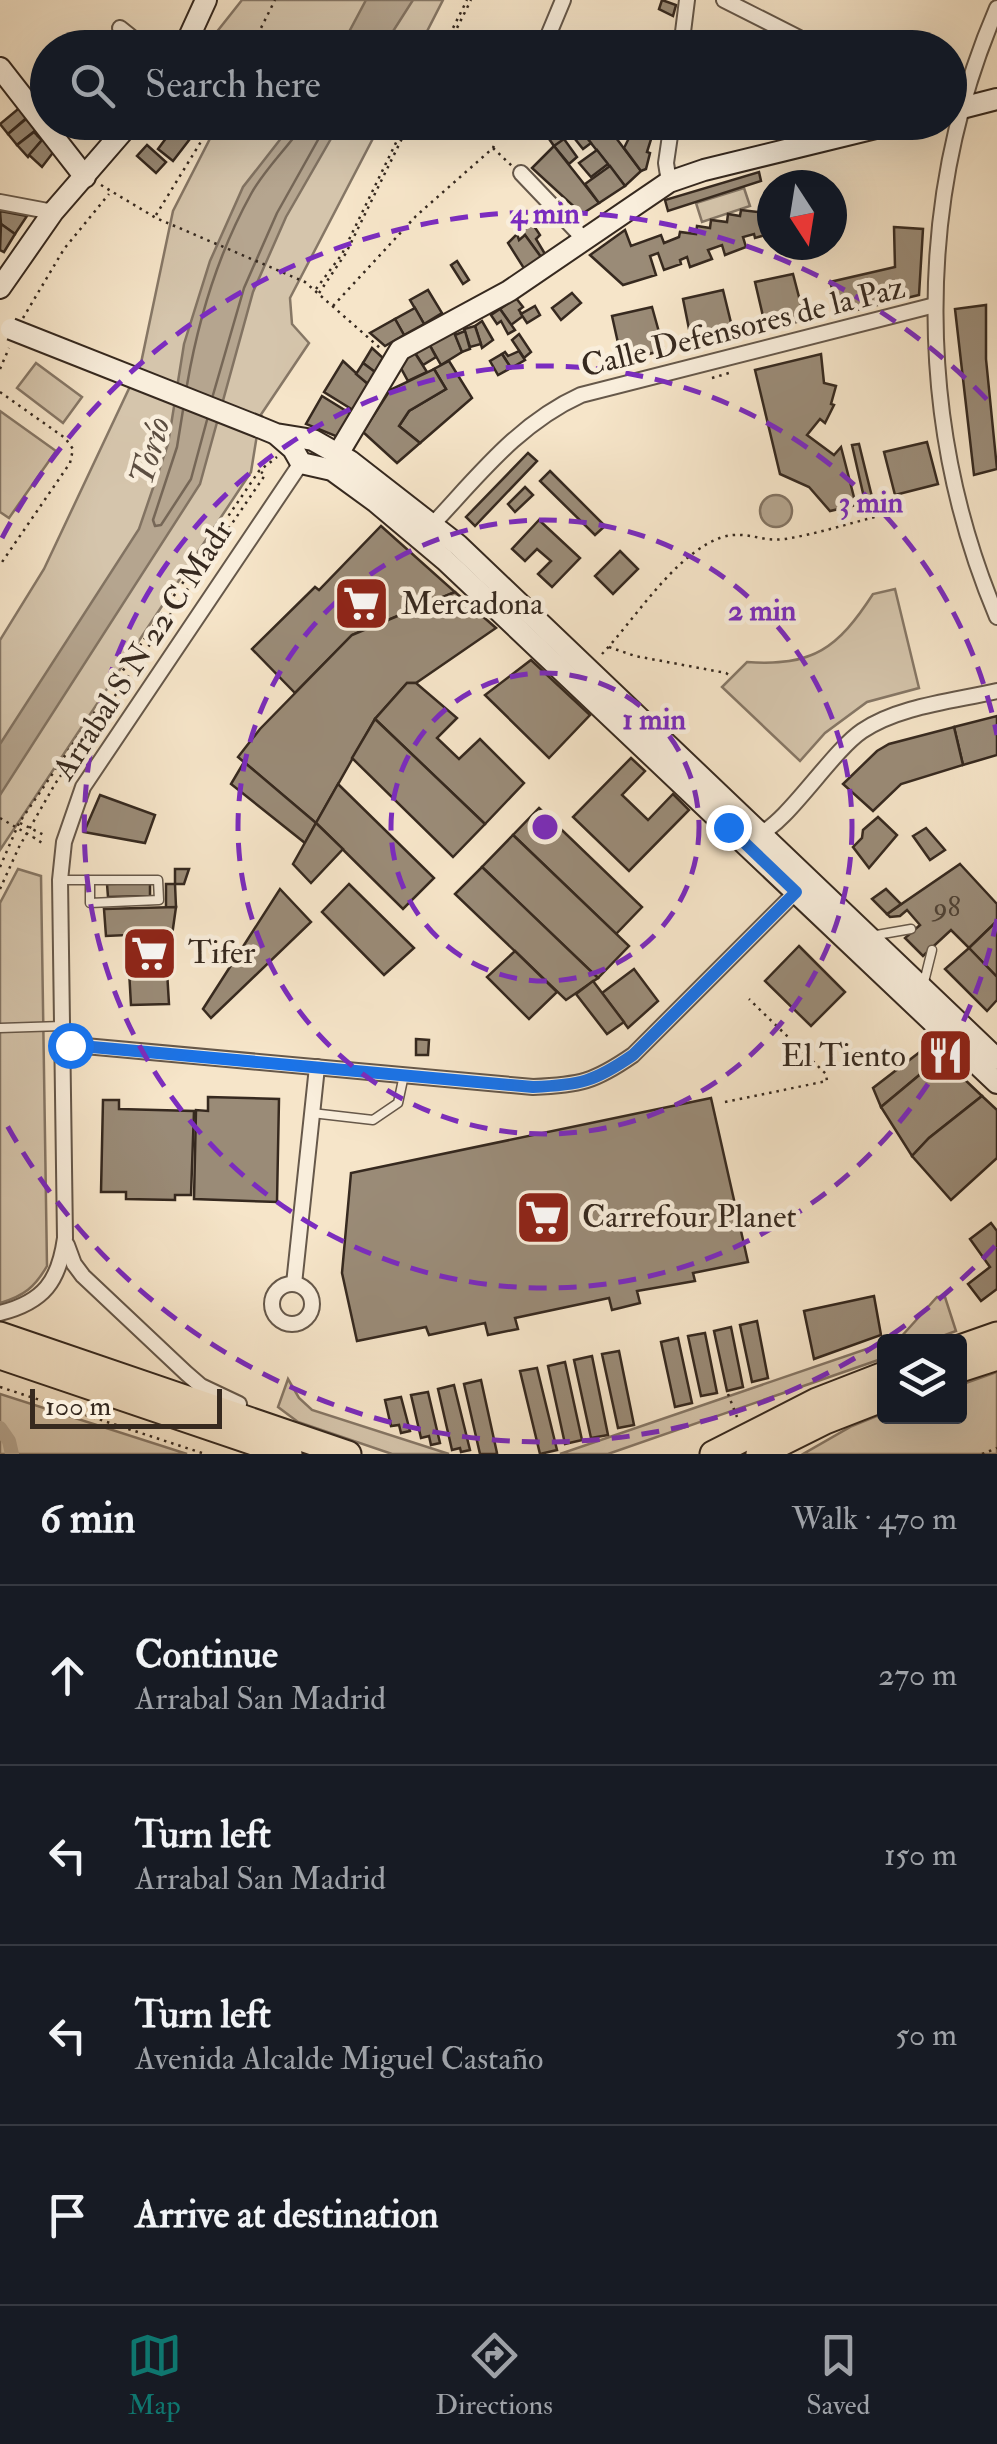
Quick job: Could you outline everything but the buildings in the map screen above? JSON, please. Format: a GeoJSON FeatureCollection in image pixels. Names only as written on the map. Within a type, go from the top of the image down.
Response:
{"type":"FeatureCollection","features":[{"type":"Feature","properties":{"kind":"highway"},"geometry":{"type":"LineString","coordinates":[[0,1335],[285,1443]]}},
{"type":"Feature","properties":{"kind":"highway"},"geometry":{"type":"LineString","coordinates":[[967,1346],[997,1335]]}},
{"type":"Feature","properties":{"kind":"highway"},"geometry":{"type":"LineString","coordinates":[[0,1356],[285,1443],[348,1454]]}},
{"type":"Feature","properties":{"kind":"highway"},"geometry":{"type":"LineString","coordinates":[[967,1367],[997,1356]]}},
{"type":"Feature","properties":{"kind":"highway"},"geometry":{"type":"LineString","coordinates":[[713,1454],[804,1407],[877,1378]]}},
{"type":"Feature","properties":{"kind":"highway"},"geometry":{"type":"LineString","coordinates":[[759,1454],[824,1421],[877,1401]]}},
{"type":"Feature","properties":{"kind":"main road"},"geometry":{"type":"LineString","coordinates":[[192,30],[206,0]]}},
{"type":"Feature","properties":{"kind":"main road"},"geometry":{"type":"LineString","coordinates":[[0,68],[30,107]]}},
{"type":"Feature","properties":{"kind":"main road"},"geometry":{"type":"LineString","coordinates":[[967,107],[997,99]]}},
{"type":"Feature","properties":{"kind":"main road"},"geometry":{"type":"LineString","coordinates":[[55,140],[84,177]]}},
{"type":"Feature","properties":{"kind":"main road"},"geometry":{"type":"LineString","coordinates":[[0,288],[53,212],[112,140]]}},
{"type":"Feature","properties":{"kind":"main road"},"geometry":{"type":"LineString","coordinates":[[299,449],[400,350],[508,291],[670,182],[826,140]]}},
{"type":"Feature","properties":{"kind":"main road"},"geometry":{"type":"LineString","coordinates":[[11,329],[299,449],[369,473],[434,524],[554,634],[997,1058]]}},
{"type":"Feature","properties":{"kind":"main road"},"geometry":{"type":"LineString","coordinates":[[299,449],[376,502],[445,560],[997,1083]]}},
{"type":"Feature","properties":{"kind":"street"},"geometry":{"type":"LineString","coordinates":[[550,30],[563,0]]}},
{"type":"Feature","properties":{"kind":"street"},"geometry":{"type":"LineString","coordinates":[[684,30],[688,0]]}},
{"type":"Feature","properties":{"kind":"street"},"geometry":{"type":"LineString","coordinates":[[724,0],[783,30]]}},
{"type":"Feature","properties":{"kind":"street"},"geometry":{"type":"LineString","coordinates":[[967,83],[997,8]]}},
{"type":"Feature","properties":{"kind":"street"},"geometry":{"type":"LineString","coordinates":[[669,140],[666,164],[670,182]]}},
{"type":"Feature","properties":{"kind":"street"},"geometry":{"type":"LineString","coordinates":[[952,140],[935,306],[943,428],[964,525],[997,617]]}},
{"type":"Feature","properties":{"kind":"street"},"geometry":{"type":"LineString","coordinates":[[521,174],[583,238]]}},
{"type":"Feature","properties":{"kind":"street"},"geometry":{"type":"LineString","coordinates":[[0,202],[53,212]]}},
{"type":"Feature","properties":{"kind":"street","name":"Calle Defensores de la Paz"},"geometry":{"type":"LineString","coordinates":[[434,524],[507,444],[553,408],[581,395],[935,306]]}},
{"type":"Feature","properties":{"kind":"street","name":"Arrabal S N 22 C Madr"},"geometry":{"type":"LineString","coordinates":[[53,1281],[62,1262],[65,1238],[60,880],[64,842],[83,787],[299,449]]}},
{"type":"Feature","properties":{"kind":"street"},"geometry":{"type":"LineString","coordinates":[[728,827],[742,834],[762,834],[860,732],[884,720],[997,691]]}},
{"type":"Feature","properties":{"kind":"street"},"geometry":{"type":"LineString","coordinates":[[786,857],[796,892]]}},
{"type":"Feature","properties":{"kind":"street"},"geometry":{"type":"LineString","coordinates":[[63,1044],[533,1087],[578,1085],[607,1073],[633,1055],[796,892],[827,895]]}},
{"type":"Feature","properties":{"kind":"street"},"geometry":{"type":"LineString","coordinates":[[294,1284],[317,1067]]}},
{"type":"Feature","properties":{"kind":"street","name":"Arrabal S N 22 C Madr"},"geometry":{"type":"LineString","coordinates":[[65,1238],[74,1264],[96,1290],[201,1386],[262,1414],[285,1443]]}},
{"type":"Feature","properties":{"kind":"street"},"geometry":{"type":"LineString","coordinates":[[0,1313],[34,1299],[53,1281],[78,1282],[96,1290]]}},
{"type":"Feature","properties":{"kind":"lane"},"geometry":{"type":"LineString","coordinates":[[60,880],[158,880],[159,900],[90,903],[90,881]]}},
{"type":"Feature","properties":{"kind":"lane"},"geometry":{"type":"LineString","coordinates":[[870,936],[912,930]]}},
{"type":"Feature","properties":{"kind":"lane"},"geometry":{"type":"LineString","coordinates":[[923,986],[932,950]]}},
{"type":"Feature","properties":{"kind":"lane"},"geometry":{"type":"LineString","coordinates":[[0,1028],[62,1026]]}},
{"type":"Feature","properties":{"kind":"lane"},"geometry":{"type":"LineString","coordinates":[[312,1113],[373,1120],[398,1104],[404,1075]]}},
{"type":"Feature","properties":{"kind":"path"},"geometry":{"type":"LineString","coordinates":[[260,30],[276,0]]}},
{"type":"Feature","properties":{"kind":"path"},"geometry":{"type":"LineString","coordinates":[[454,30],[469,0]]}},
{"type":"Feature","properties":{"kind":"path"},"geometry":{"type":"LineString","coordinates":[[155,217],[202,140]]}},
{"type":"Feature","properties":{"kind":"path"},"geometry":{"type":"LineString","coordinates":[[317,292],[342,254],[399,140]]}},
{"type":"Feature","properties":{"kind":"path"},"geometry":{"type":"LineString","coordinates":[[333,307],[416,216],[493,148],[496,140]]}},
{"type":"Feature","properties":{"kind":"path"},"geometry":{"type":"LineString","coordinates":[[493,148],[521,174]]}},
{"type":"Feature","properties":{"kind":"path"},"geometry":{"type":"LineString","coordinates":[[0,369],[11,329],[64,249],[110,192],[155,217],[305,282],[385,352]]}},
{"type":"Feature","properties":{"kind":"path"},"geometry":{"type":"LineString","coordinates":[[712,378],[729,374]]}},
{"type":"Feature","properties":{"kind":"path"},"geometry":{"type":"LineString","coordinates":[[0,392],[65,438],[73,450],[70,462],[0,565]]}},
{"type":"Feature","properties":{"kind":"path"},"geometry":{"type":"LineString","coordinates":[[0,866],[19,822],[259,471],[299,449]]}},
{"type":"Feature","properties":{"kind":"path"},"geometry":{"type":"LineString","coordinates":[[0,889],[54,784],[266,475],[259,471]]}},
{"type":"Feature","properties":{"kind":"path"},"geometry":{"type":"LineString","coordinates":[[602,654],[630,625],[637,610],[707,544],[744,533],[780,540],[883,515]]}},
{"type":"Feature","properties":{"kind":"path"},"geometry":{"type":"LineString","coordinates":[[609,647],[732,677]]}},
{"type":"Feature","properties":{"kind":"path"},"geometry":{"type":"LineString","coordinates":[[0,818],[45,845]]}},
{"type":"Feature","properties":{"kind":"path"},"geometry":{"type":"LineString","coordinates":[[19,822],[46,836]]}},
{"type":"Feature","properties":{"kind":"path"},"geometry":{"type":"LineString","coordinates":[[725,1102],[827,1081],[826,1074],[749,999]]}},
{"type":"Feature","properties":{"kind":"path"},"geometry":{"type":"LineString","coordinates":[[0,1386],[205,1454]]}},
{"type":"Feature","properties":{"kind":"path"},"geometry":{"type":"LineString","coordinates":[[728,1394],[737,1417]]}},
{"type":"Feature","properties":{"kind":"path"},"geometry":{"type":"LineString","coordinates":[[982,1454],[997,1448]]}},
{"type":"Feature","properties":{"kind":"shaded area"},"geometry":{"type":"Polygon","coordinates":[[[242,0],[443,0],[428,30],[218,30],[242,0]]]}},
{"type":"Feature","properties":{"kind":"shaded area"},"geometry":{"type":"Polygon","coordinates":[[[209,140],[372,140],[290,298],[292,324],[309,343],[260,416],[251,472],[0,850],[0,640],[44,569],[141,363],[173,211],[209,140]]]}},
{"type":"Feature","properties":{"kind":"shaded area"},"geometry":{"type":"Polygon","coordinates":[[[744,188],[750,206],[702,222],[696,203],[744,188]]]}},
{"type":"Feature","properties":{"kind":"shaded area"},"geometry":{"type":"Polygon","coordinates":[[[36,363],[82,397],[63,423],[17,388],[36,363]]]}},
{"type":"Feature","properties":{"kind":"shaded area"},"geometry":{"type":"Polygon","coordinates":[[[0,411],[56,451],[9,518],[0,512],[0,411]]]}},
{"type":"Feature","properties":{"kind":"shaded area"},"geometry":{"type":"Polygon","coordinates":[[[895,589],[919,688],[867,702],[825,733],[800,761],[722,687],[747,662],[790,661],[822,650],[848,628],[873,594],[895,589]]]}},
{"type":"Feature","properties":{"kind":"shaded area"},"geometry":{"type":"Polygon","coordinates":[[[18,869],[41,876],[47,1266],[28,1290],[0,1303],[0,903],[18,869]]]}},
{"type":"Feature","properties":{"kind":"shaded area"},"geometry":{"type":"Polygon","coordinates":[[[937,1297],[945,1297],[956,1331],[904,1334],[937,1297]]]}},
{"type":"Feature","properties":{"kind":"shaded area"},"geometry":{"type":"Polygon","coordinates":[[[877,1345],[877,1360],[608,1454],[560,1454],[877,1345]]]}},
{"type":"Feature","properties":{"kind":"shaded area"},"geometry":{"type":"Polygon","coordinates":[[[997,1372],[997,1454],[803,1454],[877,1416],[877,1424],[967,1424],[967,1383],[997,1372]]]}},
{"type":"Feature","properties":{"kind":"shaded area"},"geometry":{"type":"Polygon","coordinates":[[[288,1379],[312,1410],[449,1454],[392,1454],[298,1422],[278,1407],[288,1379]]]}},
{"type":"Feature","properties":{"kind":"shaded area"},"geometry":{"type":"Polygon","coordinates":[[[0,1394],[187,1454],[0,1454],[0,1394]]]}},
{"type":"Feature","properties":{"kind":"water"},"geometry":{"type":"Polygon","coordinates":[[[366,0],[413,0],[394,30],[350,30],[366,0]]]}},
{"type":"Feature","properties":{"kind":"water"},"geometry":{"type":"Polygon","coordinates":[[[280,140],[330,140],[286,217],[253,292],[200,484],[0,795],[0,744],[139,529],[168,444],[184,344],[210,261],[243,187],[280,140]]]}},
{"type":"Feature","properties":{"kind":"water"},"geometry":{"type":"Polygon","coordinates":[[[776,495],[788,499],[792,511],[788,523],[776,527],[764,523],[760,511],[764,499],[776,495]]]}},
{"type":"Feature","properties":{"kind":"waterway"},"geometry":{"type":"LineString","coordinates":[[0,1428],[12,1454]]}},
{"type":"Feature","properties":{"kind":"place","name":"Mercadona"},"geometry":{"type":"Point","coordinates":[362,604]}},
{"type":"Feature","properties":{"kind":"place","name":"Tifer"},"geometry":{"type":"Point","coordinates":[149,953]}},
{"type":"Feature","properties":{"kind":"place","name":"El Tiento"},"geometry":{"type":"Point","coordinates":[945,1056]}},
{"type":"Feature","properties":{"kind":"place","name":"Carrefour Planet"},"geometry":{"type":"Point","coordinates":[543,1217]}},
{"type":"Feature","properties":{"kind":"route"},"geometry":{"type":"LineString","coordinates":[[70,1045],[533,1087],[578,1085],[607,1073],[633,1055],[796,892],[728,827]]}},
{"type":"Feature","properties":{"kind":"water label","name":"Torío"},"geometry":{"type":"Point","coordinates":[150,451]}}]}
